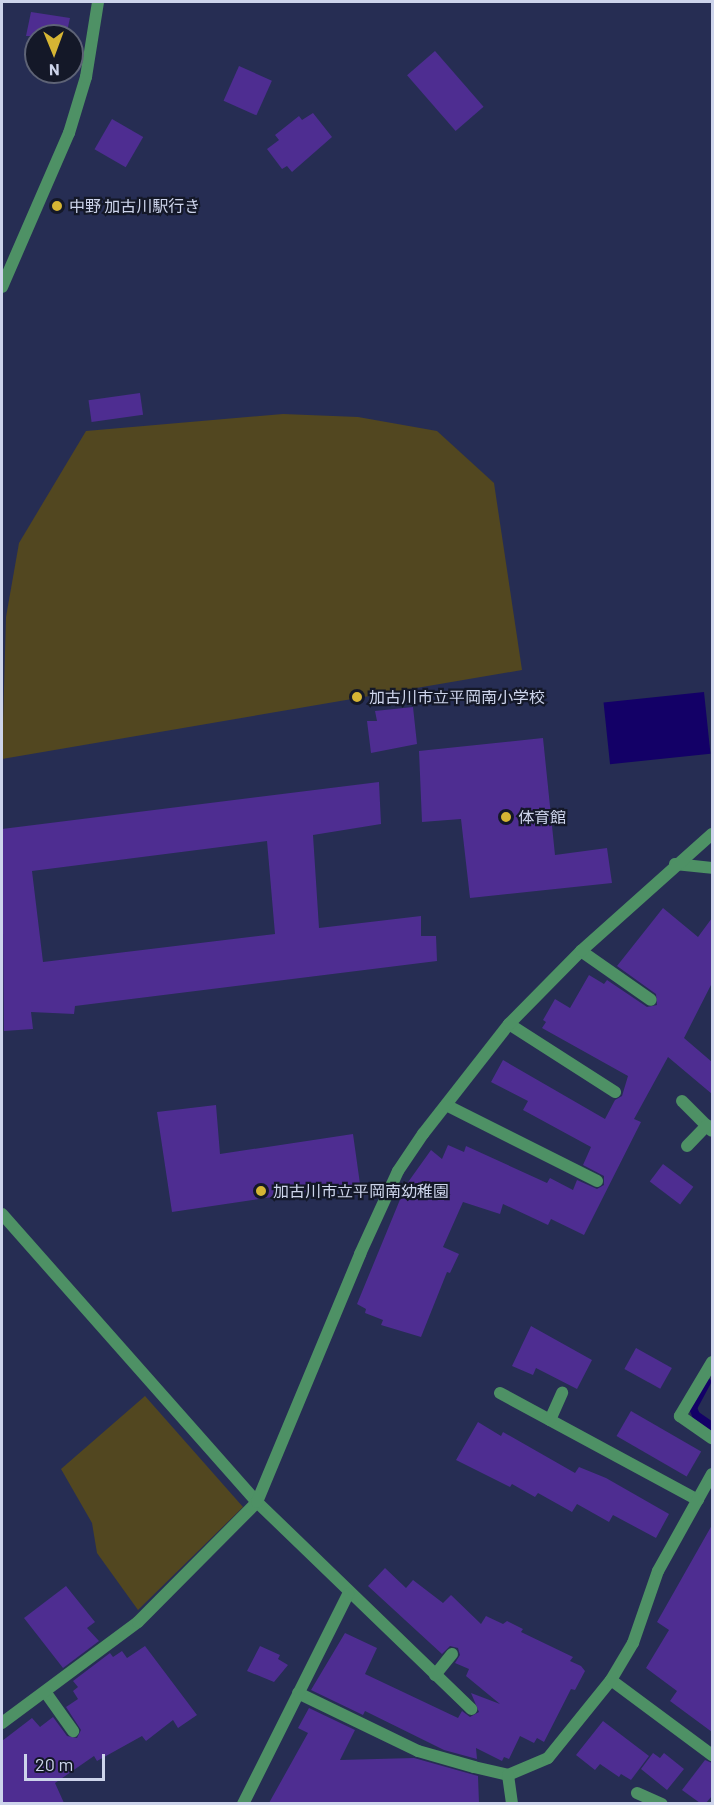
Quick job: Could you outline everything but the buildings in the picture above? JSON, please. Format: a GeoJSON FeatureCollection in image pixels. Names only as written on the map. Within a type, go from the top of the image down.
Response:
{"type":"FeatureCollection","features":[{"type":"Feature","properties":{"kind":"street"},"geometry":{"type":"LineString","coordinates":[[2,287],[69,133],[86,77],[98,2]]}},
{"type":"Feature","properties":{"kind":"street"},"geometry":{"type":"LineString","coordinates":[[2,1723],[46,1693],[138,1622],[257,1502],[398,1172],[509,1024],[581,951],[675,864],[712,834]]}},
{"type":"Feature","properties":{"kind":"street"},"geometry":{"type":"LineString","coordinates":[[675,864],[712,868]]}},
{"type":"Feature","properties":{"kind":"street"},"geometry":{"type":"LineString","coordinates":[[581,951],[651,1000]]}},
{"type":"Feature","properties":{"kind":"street"},"geometry":{"type":"LineString","coordinates":[[509,1024],[615,1092]]}},
{"type":"Feature","properties":{"kind":"street"},"geometry":{"type":"LineString","coordinates":[[682,1101],[710,1128],[687,1146]]}},
{"type":"Feature","properties":{"kind":"street"},"geometry":{"type":"LineString","coordinates":[[447,1106],[597,1180]]}},
{"type":"Feature","properties":{"kind":"street"},"geometry":{"type":"LineString","coordinates":[[2,1214],[257,1502],[348,1594],[471,1709]]}},
{"type":"Feature","properties":{"kind":"street"},"geometry":{"type":"LineString","coordinates":[[712,1362],[680,1416],[712,1438]]}},
{"type":"Feature","properties":{"kind":"street"},"geometry":{"type":"LineString","coordinates":[[550,1420],[562,1393]]}},
{"type":"Feature","properties":{"kind":"street"},"geometry":{"type":"LineString","coordinates":[[500,1394],[698,1500]]}},
{"type":"Feature","properties":{"kind":"street"},"geometry":{"type":"LineString","coordinates":[[297,1694],[418,1751],[508,1775],[548,1758],[611,1680],[633,1643],[658,1571],[712,1476]]}},
{"type":"Feature","properties":{"kind":"street"},"geometry":{"type":"LineString","coordinates":[[243,1803],[348,1594]]}},
{"type":"Feature","properties":{"kind":"street"},"geometry":{"type":"LineString","coordinates":[[435,1675],[452,1654]]}},
{"type":"Feature","properties":{"kind":"street"},"geometry":{"type":"LineString","coordinates":[[611,1680],[712,1755]]}},
{"type":"Feature","properties":{"kind":"street"},"geometry":{"type":"LineString","coordinates":[[46,1693],[73,1731]]}},
{"type":"Feature","properties":{"kind":"street"},"geometry":{"type":"LineString","coordinates":[[508,1775],[512,1803]]}},
{"type":"Feature","properties":{"kind":"street"},"geometry":{"type":"LineString","coordinates":[[637,1793],[662,1803]]}},
{"type":"Feature","properties":{"kind":"shaded area"},"geometry":{"type":"Polygon","coordinates":[[[283,414],[358,417],[437,431],[494,483],[522,670],[2,759],[6,617],[19,543],[86,431],[283,414]]]}},
{"type":"Feature","properties":{"kind":"shaded area"},"geometry":{"type":"Polygon","coordinates":[[[704,692],[710,754],[610,764],[604,703],[704,692]]]}},
{"type":"Feature","properties":{"kind":"shaded area"},"geometry":{"type":"Polygon","coordinates":[[[145,1396],[243,1507],[138,1610],[97,1553],[92,1523],[61,1469],[145,1396]]]}},
{"type":"Feature","properties":{"kind":"waterway"},"geometry":{"type":"LineString","coordinates":[[707,1382],[693,1408],[696,1415],[712,1426]]}},
{"type":"Feature","properties":{"kind":"place","name":"中野 加古川駅行き"},"geometry":{"type":"Point","coordinates":[57,206]}},
{"type":"Feature","properties":{"kind":"place","name":"加古川市立平岡南小学校"},"geometry":{"type":"Point","coordinates":[357,697]}},
{"type":"Feature","properties":{"kind":"place","name":"体育館"},"geometry":{"type":"Point","coordinates":[506,817]}},
{"type":"Feature","properties":{"kind":"place","name":"加古川市立平岡南幼稚園"},"geometry":{"type":"Point","coordinates":[261,1191]}}]}
